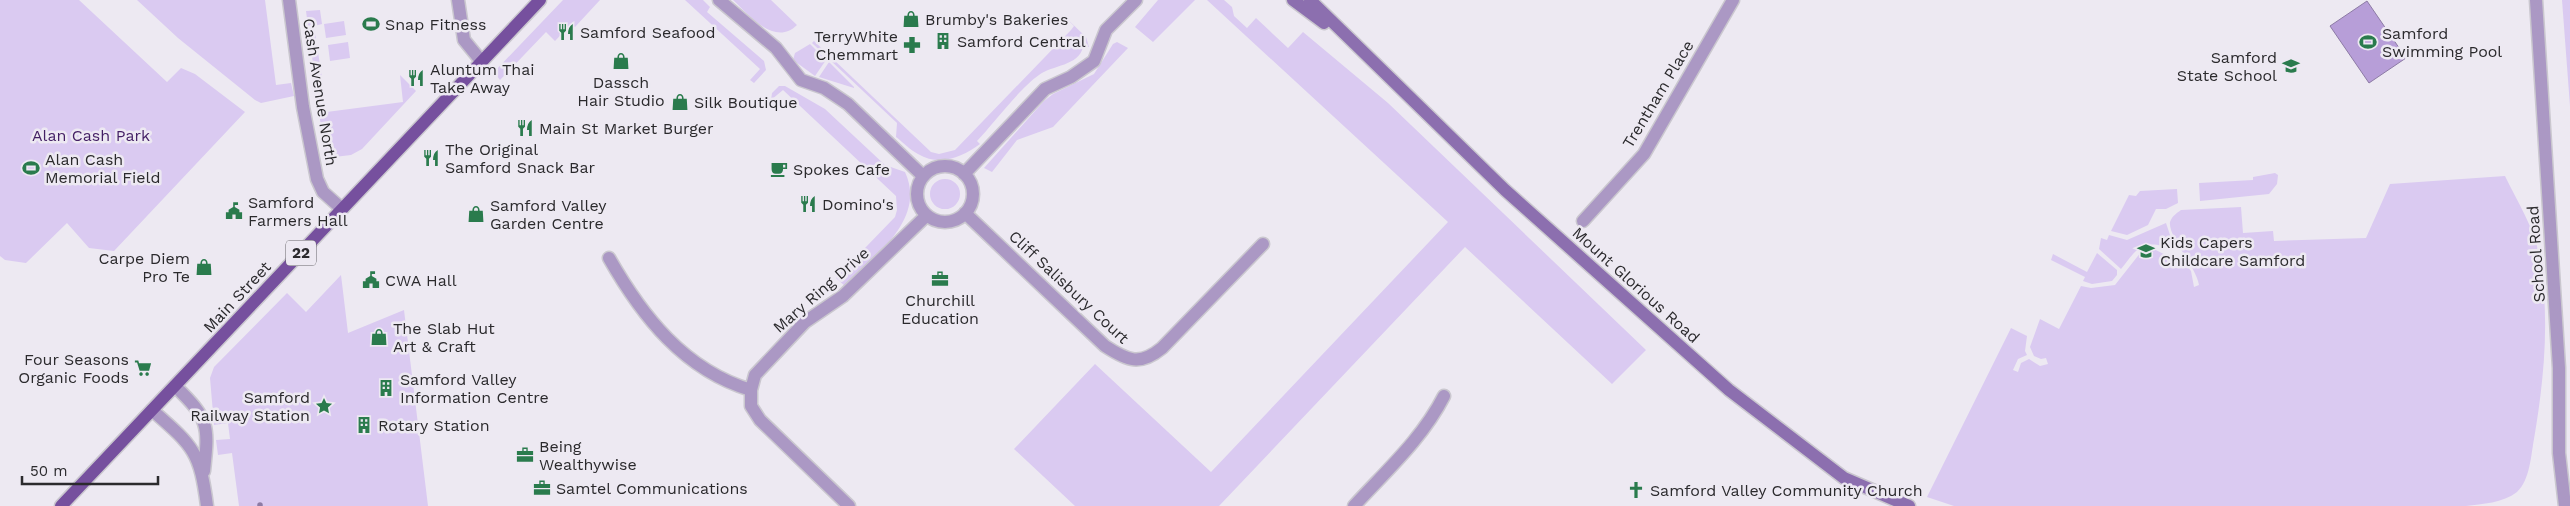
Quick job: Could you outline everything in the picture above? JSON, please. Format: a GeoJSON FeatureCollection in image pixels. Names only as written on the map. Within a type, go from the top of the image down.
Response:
{"type":"FeatureCollection","features":[{"type":"Feature","properties":{"kind":"main road","name":"Main Street"},"geometry":{"type":"LineString","coordinates":[[61,506],[540,0]]}},
{"type":"Feature","properties":{"kind":"main road","name":"Mount Glorious Road"},"geometry":{"type":"LineString","coordinates":[[1293,0],[1366,55]]}},
{"type":"Feature","properties":{"kind":"main road","name":"Mount Glorious Road"},"geometry":{"type":"LineString","coordinates":[[1310,0],[1505,190],[1729,390],[1844,478],[1908,506]]}},
{"type":"Feature","properties":{"kind":"street","name":"Cash Avenue North"},"geometry":{"type":"LineString","coordinates":[[289,0],[303,107],[317,179],[323,192],[342,209]]}},
{"type":"Feature","properties":{"kind":"street"},"geometry":{"type":"LineString","coordinates":[[458,0],[464,40],[482,62]]}},
{"type":"Feature","properties":{"kind":"street"},"geometry":{"type":"LineString","coordinates":[[718,0],[776,48],[801,80],[824,88],[848,104],[923,176]]}},
{"type":"Feature","properties":{"kind":"street"},"geometry":{"type":"LineString","coordinates":[[964,174],[1045,89],[1071,77],[1094,60],[1106,30],[1136,0]]}},
{"type":"Feature","properties":{"kind":"street","name":"Trentham Place"},"geometry":{"type":"LineString","coordinates":[[1583,221],[1644,154],[1733,0]]}},
{"type":"Feature","properties":{"kind":"street","name":"School Road"},"geometry":{"type":"LineString","coordinates":[[2536,0],[2559,368],[2559,454],[2565,506]]}},
{"type":"Feature","properties":{"kind":"street"},"geometry":{"type":"LineString","coordinates":[[939,166],[957,169],[970,181],[973,198],[965,213],[959,219],[942,222],[926,216],[917,200],[919,182],[923,176],[939,166]]}},
{"type":"Feature","properties":{"kind":"street","name":"Cliff Salisbury Court"},"geometry":{"type":"LineString","coordinates":[[965,213],[1105,346],[1122,357],[1136,361],[1152,356],[1162,348],[1263,244]]}},
{"type":"Feature","properties":{"kind":"street","name":"Mary Ring Drive"},"geometry":{"type":"LineString","coordinates":[[751,390],[755,375],[777,349],[805,322],[843,296],[926,216]]}},
{"type":"Feature","properties":{"kind":"street"},"geometry":{"type":"LineString","coordinates":[[609,258],[638,306],[668,338],[698,366],[731,384],[751,390],[751,406],[760,420],[849,506]]}},
{"type":"Feature","properties":{"kind":"street"},"geometry":{"type":"LineString","coordinates":[[175,386],[202,417],[208,433],[203,476]]}},
{"type":"Feature","properties":{"kind":"street"},"geometry":{"type":"LineString","coordinates":[[1354,506],[1433,418],[1444,396]]}},
{"type":"Feature","properties":{"kind":"street"},"geometry":{"type":"LineString","coordinates":[[152,410],[188,443],[197,459],[203,476],[207,506]]}},
{"type":"Feature","properties":{"kind":"green space","name":"Alan Cash Park"},"geometry":{"type":"Polygon","coordinates":[[[0,0],[79,0],[167,82],[181,68],[195,74],[245,112],[114,251],[89,248],[67,223],[26,263],[5,260],[0,256],[0,0]]]}},
{"type":"Feature","properties":{"kind":"green space"},"geometry":{"type":"Polygon","coordinates":[[[137,0],[265,0],[276,85],[291,83],[294,96],[261,103],[255,100],[178,38],[137,0]]]}},
{"type":"Feature","properties":{"kind":"green space"},"geometry":{"type":"Polygon","coordinates":[[[563,0],[600,0],[575,27],[571,24],[555,41],[546,32],[500,80],[494,72],[563,0]]]}},
{"type":"Feature","properties":{"kind":"green space"},"geometry":{"type":"Polygon","coordinates":[[[685,0],[703,0],[710,7],[707,12],[764,61],[766,70],[754,83],[750,80],[760,69],[685,0]]]}},
{"type":"Feature","properties":{"kind":"green space"},"geometry":{"type":"Polygon","coordinates":[[[733,0],[771,0],[797,25],[789,31],[771,31],[754,20],[733,0]]]}},
{"type":"Feature","properties":{"kind":"green space"},"geometry":{"type":"Polygon","coordinates":[[[1158,0],[1195,0],[1153,42],[1135,27],[1158,0]]]}},
{"type":"Feature","properties":{"kind":"green space"},"geometry":{"type":"Polygon","coordinates":[[[1207,0],[1224,0],[1232,7],[1234,16],[1247,28],[1256,18],[1288,48],[1303,32],[1388,103],[1646,350],[1612,384],[1465,247],[1219,506],[1075,506],[1014,449],[1095,364],[1211,472],[1448,222],[1207,0]]]}},
{"type":"Feature","properties":{"kind":"green space"},"geometry":{"type":"Polygon","coordinates":[[[2562,0],[2570,0],[2570,106],[2562,0]]]}},
{"type":"Feature","properties":{"kind":"green space"},"geometry":{"type":"Polygon","coordinates":[[[320,10],[322,24],[314,26],[322,78],[315,79],[306,11],[320,10]]]}},
{"type":"Feature","properties":{"kind":"green space"},"geometry":{"type":"Polygon","coordinates":[[[1063,15],[1086,37],[1089,47],[1083,47],[1071,62],[1044,72],[1032,81],[977,141],[980,144],[966,153],[943,160],[926,158],[896,137],[897,123],[812,43],[814,41],[931,152],[939,154],[955,150],[1071,30],[1074,26],[1063,15]]]}},
{"type":"Feature","properties":{"kind":"green space"},"geometry":{"type":"Polygon","coordinates":[[[344,21],[346,35],[326,38],[324,24],[344,21]]]}},
{"type":"Feature","properties":{"kind":"green space"},"geometry":{"type":"Polygon","coordinates":[[[348,42],[350,58],[330,61],[328,45],[348,42]]]}},
{"type":"Feature","properties":{"kind":"green space"},"geometry":{"type":"Polygon","coordinates":[[[1117,42],[1128,48],[1053,127],[1017,140],[992,172],[984,168],[1044,101],[1053,94],[1094,74],[1113,44],[1117,42]]]}},
{"type":"Feature","properties":{"kind":"green space"},"geometry":{"type":"Polygon","coordinates":[[[810,44],[826,60],[815,76],[793,60],[795,53],[810,44]]]}},
{"type":"Feature","properties":{"kind":"green space"},"geometry":{"type":"Polygon","coordinates":[[[829,62],[854,87],[854,88],[819,77],[829,62]]]}},
{"type":"Feature","properties":{"kind":"green space"},"geometry":{"type":"Polygon","coordinates":[[[400,75],[416,91],[362,149],[351,155],[326,158],[319,113],[403,102],[400,75]]]}},
{"type":"Feature","properties":{"kind":"green space"},"geometry":{"type":"Polygon","coordinates":[[[779,86],[785,86],[825,109],[885,165],[905,172],[910,189],[909,205],[903,221],[883,249],[846,287],[836,278],[895,217],[897,210],[896,196],[783,90],[771,100],[772,93],[779,86]]]}},
{"type":"Feature","properties":{"kind":"green space"},"geometry":{"type":"Polygon","coordinates":[[[2275,173],[2278,175],[2277,184],[2269,194],[2200,201],[2199,183],[2253,180],[2253,177],[2275,173]]]}},
{"type":"Feature","properties":{"kind":"green space"},"geometry":{"type":"Polygon","coordinates":[[[2505,176],[2535,238],[2540,260],[2545,305],[2543,372],[2531,460],[2525,481],[2517,492],[2511,496],[2492,502],[2466,506],[1954,506],[1927,497],[2011,328],[2027,336],[2025,351],[2027,355],[2018,359],[2013,370],[2018,372],[2021,363],[2029,359],[2040,366],[2048,364],[2046,358],[2041,359],[2034,356],[2030,347],[2040,319],[2059,329],[2081,286],[2091,288],[2115,285],[2141,252],[2150,247],[2187,266],[2191,271],[2194,287],[2199,285],[2197,277],[2173,235],[2171,228],[2171,220],[2181,210],[2241,207],[2243,233],[2273,231],[2274,241],[2366,238],[2390,184],[2505,176]]]}},
{"type":"Feature","properties":{"kind":"green space"},"geometry":{"type":"Polygon","coordinates":[[[945,179],[956,183],[960,194],[956,205],[945,209],[934,205],[930,194],[934,183],[945,179]]]}},
{"type":"Feature","properties":{"kind":"green space"},"geometry":{"type":"Polygon","coordinates":[[[2177,189],[2178,203],[2166,209],[2156,209],[2148,225],[2127,235],[2111,231],[2129,195],[2136,196],[2140,191],[2177,189]]]}},
{"type":"Feature","properties":{"kind":"green space"},"geometry":{"type":"Polygon","coordinates":[[[2166,223],[2173,244],[2165,241],[2161,243],[2162,246],[2143,246],[2134,253],[2121,269],[2099,249],[2101,238],[2107,240],[2109,235],[2127,240],[2166,223]]]}},
{"type":"Feature","properties":{"kind":"green space"},"geometry":{"type":"Polygon","coordinates":[[[2097,253],[2117,270],[2117,275],[2112,281],[2092,284],[2083,281],[2085,277],[2051,260],[2053,254],[2087,272],[2097,253]]]}},
{"type":"Feature","properties":{"kind":"green space"},"geometry":{"type":"Polygon","coordinates":[[[341,275],[348,333],[404,310],[428,506],[239,506],[232,453],[218,455],[216,440],[230,439],[228,423],[214,425],[210,378],[214,367],[287,293],[306,312],[341,275]]]}},
{"type":"Feature","properties":{"kind":"shaded area","name":"Samford Swimming Pool"},"geometry":{"type":"Polygon","coordinates":[[[2367,1],[2406,58],[2369,83],[2330,26],[2367,1]]]}},
{"type":"Feature","properties":{"kind":"place","name":"Brumby's Bakeries"},"geometry":{"type":"Point","coordinates":[911,19]}},
{"type":"Feature","properties":{"kind":"place","name":"Snap Fitness"},"geometry":{"type":"Point","coordinates":[371,24]}},
{"type":"Feature","properties":{"kind":"place","name":"Samford Seafood"},"geometry":{"type":"Point","coordinates":[566,32]}},
{"type":"Feature","properties":{"kind":"place","name":"Samford Central"},"geometry":{"type":"Point","coordinates":[943,41]}},
{"type":"Feature","properties":{"kind":"place","name":"Samford Swimming Pool"},"geometry":{"type":"Point","coordinates":[2368,42]}},
{"type":"Feature","properties":{"kind":"place","name":"TerryWhite Chemmart"},"geometry":{"type":"Point","coordinates":[912,45]}},
{"type":"Feature","properties":{"kind":"place","name":"Dassch Hair Studio"},"geometry":{"type":"Point","coordinates":[621,61]}},
{"type":"Feature","properties":{"kind":"place","name":"Samford State School"},"geometry":{"type":"Point","coordinates":[2291,66]}},
{"type":"Feature","properties":{"kind":"place","name":"Aluntum Thai Take Away"},"geometry":{"type":"Point","coordinates":[416,78]}},
{"type":"Feature","properties":{"kind":"place","name":"Silk Boutique"},"geometry":{"type":"Point","coordinates":[680,102]}},
{"type":"Feature","properties":{"kind":"place","name":"Main St Market Burger"},"geometry":{"type":"Point","coordinates":[525,128]}},
{"type":"Feature","properties":{"kind":"place","name":"The Original Samford Snack Bar"},"geometry":{"type":"Point","coordinates":[431,158]}},
{"type":"Feature","properties":{"kind":"place","name":"Alan Cash Memorial Field"},"geometry":{"type":"Point","coordinates":[31,168]}},
{"type":"Feature","properties":{"kind":"place","name":"Spokes Cafe"},"geometry":{"type":"Point","coordinates":[779,169]}},
{"type":"Feature","properties":{"kind":"place","name":"Domino's"},"geometry":{"type":"Point","coordinates":[808,204]}},
{"type":"Feature","properties":{"kind":"place","name":"Samford Farmers Hall"},"geometry":{"type":"Point","coordinates":[234,211]}},
{"type":"Feature","properties":{"kind":"place","name":"Samford Valley Garden Centre"},"geometry":{"type":"Point","coordinates":[476,214]}},
{"type":"Feature","properties":{"kind":"place","name":"Kids Capers Childcare Samford"},"geometry":{"type":"Point","coordinates":[2146,251]}},
{"type":"Feature","properties":{"kind":"place","name":"Carpe Diem Pro Te"},"geometry":{"type":"Point","coordinates":[204,267]}},
{"type":"Feature","properties":{"kind":"place","name":"Churchill Education"},"geometry":{"type":"Point","coordinates":[940,279]}},
{"type":"Feature","properties":{"kind":"place","name":"CWA Hall"},"geometry":{"type":"Point","coordinates":[371,280]}},
{"type":"Feature","properties":{"kind":"place","name":"The Slab Hut Art & Craft"},"geometry":{"type":"Point","coordinates":[379,337]}},
{"type":"Feature","properties":{"kind":"place","name":"Four Seasons Organic Foods"},"geometry":{"type":"Point","coordinates":[143,368]}},
{"type":"Feature","properties":{"kind":"place","name":"Samford Valley Information Centre"},"geometry":{"type":"Point","coordinates":[386,388]}},
{"type":"Feature","properties":{"kind":"place","name":"Samford Railway Station"},"geometry":{"type":"Point","coordinates":[324,406]}},
{"type":"Feature","properties":{"kind":"place","name":"Rotary Station"},"geometry":{"type":"Point","coordinates":[364,425]}},
{"type":"Feature","properties":{"kind":"place","name":"Being Wealthywise"},"geometry":{"type":"Point","coordinates":[525,455]}},
{"type":"Feature","properties":{"kind":"place","name":"Samtel Communications"},"geometry":{"type":"Point","coordinates":[542,488]}},
{"type":"Feature","properties":{"kind":"place","name":"Samford Valley Community Church"},"geometry":{"type":"Point","coordinates":[1636,490]}}]}
